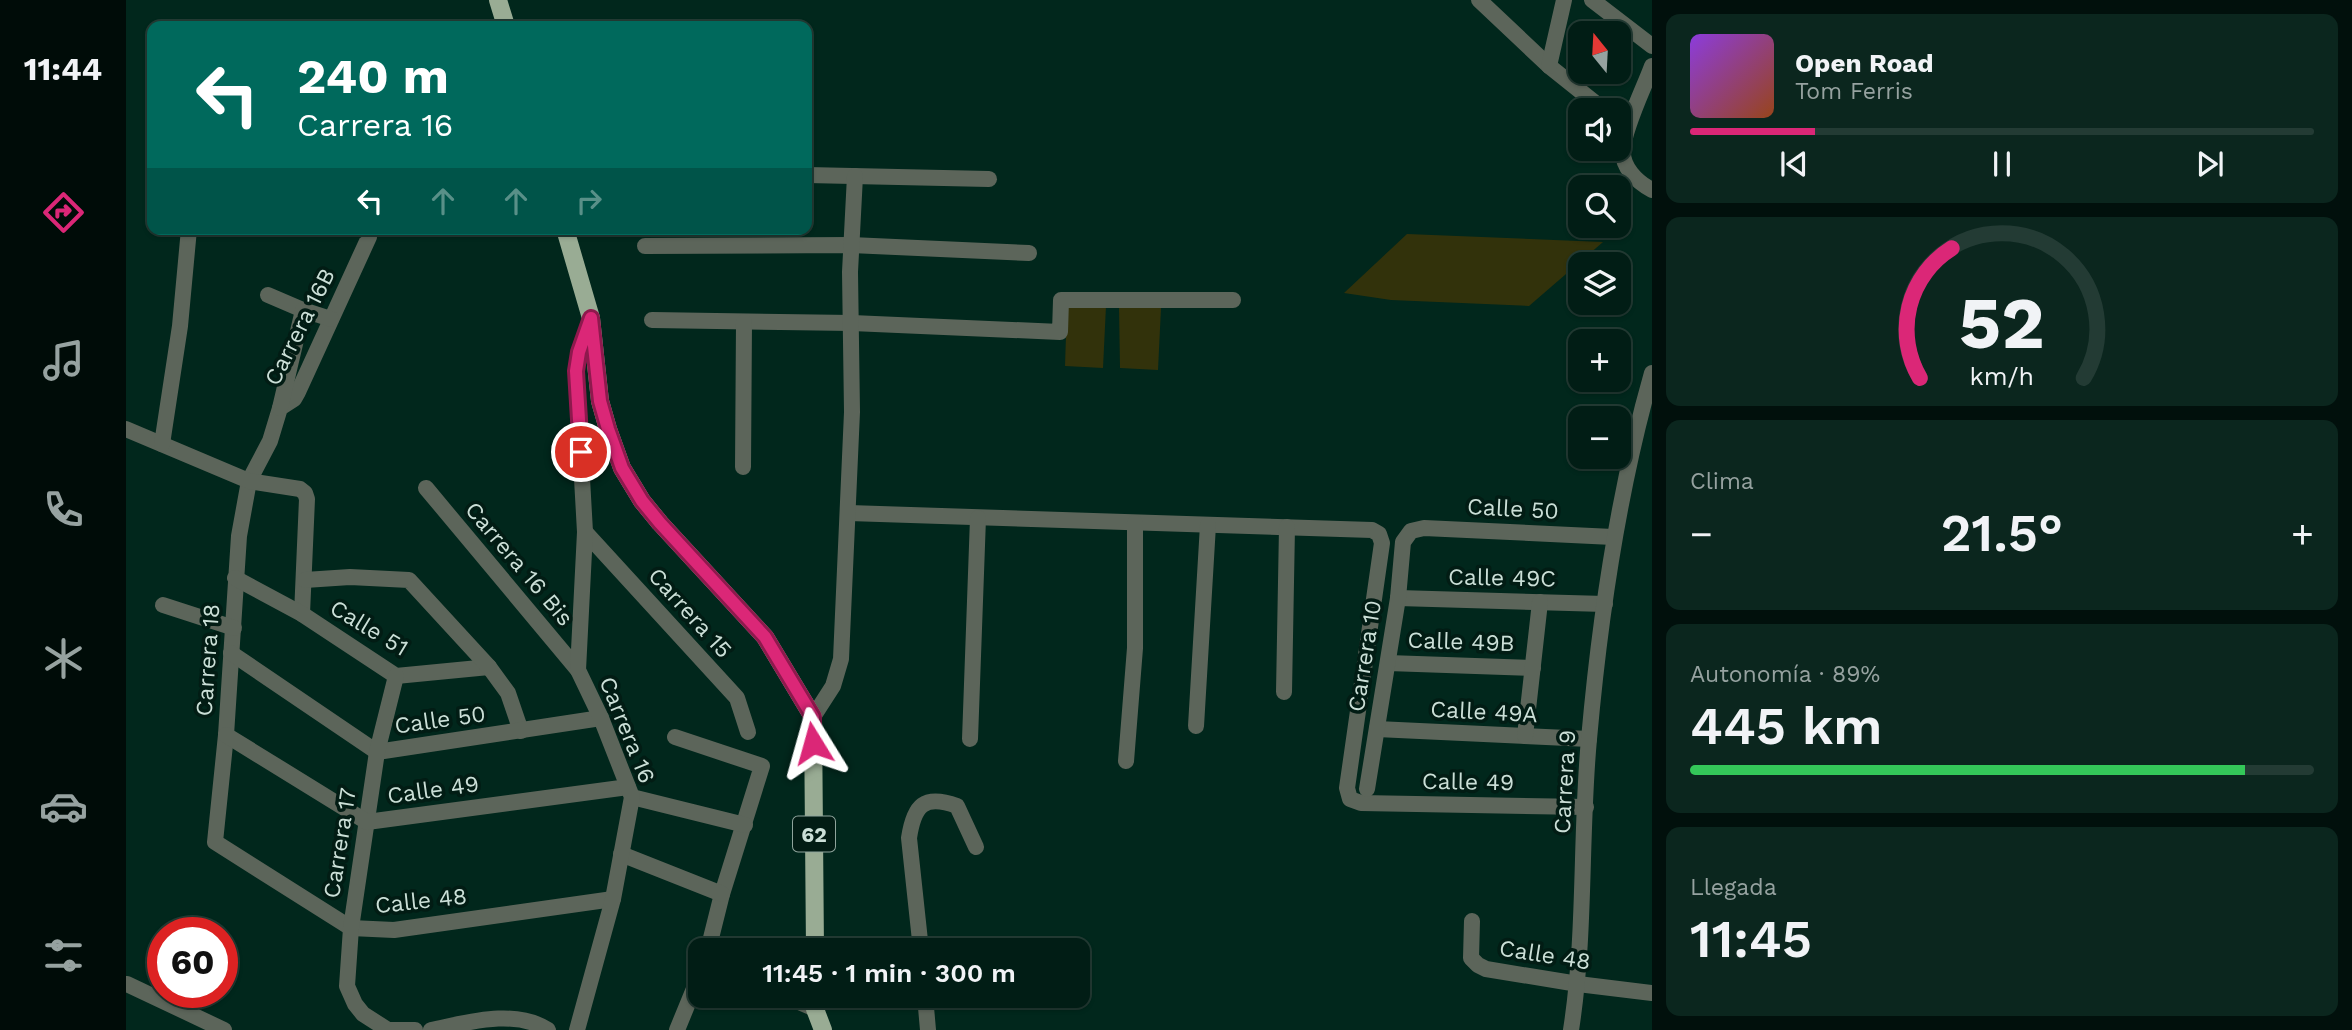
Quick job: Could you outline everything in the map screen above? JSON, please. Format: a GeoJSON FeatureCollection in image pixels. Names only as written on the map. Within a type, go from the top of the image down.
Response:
{"type":"FeatureCollection","features":[{"type":"Feature","properties":{"kind":"main road"},"geometry":{"type":"LineString","coordinates":[[498,0],[504,21]]}},
{"type":"Feature","properties":{"kind":"main road"},"geometry":{"type":"LineString","coordinates":[[567,235],[591,318],[600,401],[622,468],[642,501],[660,523],[765,637],[813,717]]}},
{"type":"Feature","properties":{"kind":"main road","name":"62"},"geometry":{"type":"LineString","coordinates":[[813,717],[815,938]]}},
{"type":"Feature","properties":{"kind":"main road"},"geometry":{"type":"LineString","coordinates":[[817,1008],[823,1030]]}},
{"type":"Feature","properties":{"kind":"street"},"geometry":{"type":"LineString","coordinates":[[1479,0],[1549,66],[1589,98]]}},
{"type":"Feature","properties":{"kind":"street"},"geometry":{"type":"LineString","coordinates":[[1549,66],[1564,0]]}},
{"type":"Feature","properties":{"kind":"street"},"geometry":{"type":"LineString","coordinates":[[1592,0],[1652,46]]}},
{"type":"Feature","properties":{"kind":"street"},"geometry":{"type":"LineString","coordinates":[[1631,109],[1652,66]]}},
{"type":"Feature","properties":{"kind":"street"},"geometry":{"type":"LineString","coordinates":[[1625,161],[1626,168],[1641,184],[1652,190]]}},
{"type":"Feature","properties":{"kind":"street"},"geometry":{"type":"LineString","coordinates":[[812,175],[989,178]]}},
{"type":"Feature","properties":{"kind":"street"},"geometry":{"type":"LineString","coordinates":[[813,717],[838,674],[849,513],[852,323],[850,245],[855,176]]}},
{"type":"Feature","properties":{"kind":"street"},"geometry":{"type":"LineString","coordinates":[[162,444],[180,326],[188,235]]}},
{"type":"Feature","properties":{"kind":"street","name":"Carrera 16B"},"geometry":{"type":"LineString","coordinates":[[248,481],[270,441],[281,408],[294,399],[298,392],[369,237],[368,235]]}},
{"type":"Feature","properties":{"kind":"street"},"geometry":{"type":"LineString","coordinates":[[645,246],[850,245],[1029,253]]}},
{"type":"Feature","properties":{"kind":"street"},"geometry":{"type":"LineString","coordinates":[[268,295],[331,319]]}},
{"type":"Feature","properties":{"kind":"street"},"geometry":{"type":"LineString","coordinates":[[652,320],[852,323],[1060,332],[1061,300],[1233,300]]}},
{"type":"Feature","properties":{"kind":"street"},"geometry":{"type":"LineString","coordinates":[[281,408],[303,310]]}},
{"type":"Feature","properties":{"kind":"street","name":"Carrera 16"},"geometry":{"type":"LineString","coordinates":[[577,1030],[613,900],[630,792],[601,718],[578,670],[585,532],[576,371],[579,352],[591,318]]}},
{"type":"Feature","properties":{"kind":"street"},"geometry":{"type":"LineString","coordinates":[[743,467],[744,322]]}},
{"type":"Feature","properties":{"kind":"street","name":"Carrera 9"},"geometry":{"type":"LineString","coordinates":[[1571,1030],[1578,984],[1589,739],[1605,604],[1614,537],[1652,373]]}},
{"type":"Feature","properties":{"kind":"street"},"geometry":{"type":"LineString","coordinates":[[126,429],[248,481],[300,489],[305,493],[305,580],[302,614]]}},
{"type":"Feature","properties":{"kind":"street","name":"Carrera 18"},"geometry":{"type":"LineString","coordinates":[[215,842],[226,735],[235,578],[248,481]]}},
{"type":"Feature","properties":{"kind":"street","name":"Carrera 16 Bis"},"geometry":{"type":"LineString","coordinates":[[426,488],[578,670]]}},
{"type":"Feature","properties":{"kind":"street"},"geometry":{"type":"LineString","coordinates":[[849,513],[1287,527],[1284,692]]}},
{"type":"Feature","properties":{"kind":"street"},"geometry":{"type":"LineString","coordinates":[[970,739],[978,517]]}},
{"type":"Feature","properties":{"kind":"street"},"geometry":{"type":"LineString","coordinates":[[1126,761],[1135,648],[1135,523]]}},
{"type":"Feature","properties":{"kind":"street"},"geometry":{"type":"LineString","coordinates":[[1196,726],[1208,525]]}},
{"type":"Feature","properties":{"kind":"street","name":"Calle 49"},"geometry":{"type":"LineString","coordinates":[[1287,527],[1372,530],[1379,534],[1382,543],[1347,788],[1350,799],[1361,803],[1586,807]]}},
{"type":"Feature","properties":{"kind":"street","name":"Calle 50"},"geometry":{"type":"LineString","coordinates":[[1411,531],[1424,528],[1614,537]]}},
{"type":"Feature","properties":{"kind":"street","name":"Carrera 10"},"geometry":{"type":"LineString","coordinates":[[1367,789],[1398,598],[1403,542],[1411,531]]}},
{"type":"Feature","properties":{"kind":"street","name":"Carrera 15"},"geometry":{"type":"LineString","coordinates":[[585,532],[737,698],[748,732]]}},
{"type":"Feature","properties":{"kind":"street"},"geometry":{"type":"LineString","coordinates":[[305,580],[350,577],[409,580],[489,667],[508,693],[521,731]]}},
{"type":"Feature","properties":{"kind":"street","name":"Calle 51"},"geometry":{"type":"LineString","coordinates":[[235,578],[302,614],[396,676],[489,667]]}},
{"type":"Feature","properties":{"kind":"street","name":"Calle 49C"},"geometry":{"type":"LineString","coordinates":[[1398,598],[1605,604]]}},
{"type":"Feature","properties":{"kind":"street"},"geometry":{"type":"LineString","coordinates":[[1525,736],[1540,602]]}},
{"type":"Feature","properties":{"kind":"street"},"geometry":{"type":"LineString","coordinates":[[163,605],[234,628]]}},
{"type":"Feature","properties":{"kind":"street","name":"Calle 50"},"geometry":{"type":"LineString","coordinates":[[231,653],[377,752],[601,718]]}},
{"type":"Feature","properties":{"kind":"street","name":"Calle 49B"},"geometry":{"type":"LineString","coordinates":[[1388,663],[1532,668]]}},
{"type":"Feature","properties":{"kind":"street","name":"Carrera 17"},"geometry":{"type":"LineString","coordinates":[[396,676],[377,752],[351,928],[347,986],[363,1014],[388,1030],[415,1030]]}},
{"type":"Feature","properties":{"kind":"street","name":"Calle 49A"},"geometry":{"type":"LineString","coordinates":[[1377,729],[1589,739]]}},
{"type":"Feature","properties":{"kind":"street","name":"Calle 49"},"geometry":{"type":"LineString","coordinates":[[226,735],[367,822],[630,792],[745,825]]}},
{"type":"Feature","properties":{"kind":"street"},"geometry":{"type":"LineString","coordinates":[[675,737],[762,766],[711,938]]}},
{"type":"Feature","properties":{"kind":"street"},"geometry":{"type":"LineString","coordinates":[[919,938],[909,838],[916,809],[926,802],[941,800],[957,806],[976,847]]}},
{"type":"Feature","properties":{"kind":"street","name":"Calle 48"},"geometry":{"type":"LineString","coordinates":[[215,842],[351,928],[394,930],[613,900]]}},
{"type":"Feature","properties":{"kind":"street"},"geometry":{"type":"LineString","coordinates":[[621,854],[722,894]]}},
{"type":"Feature","properties":{"kind":"street","name":"Calle 48"},"geometry":{"type":"LineString","coordinates":[[1472,921],[1471,958],[1486,969],[1652,993]]}},
{"type":"Feature","properties":{"kind":"street"},"geometry":{"type":"LineString","coordinates":[[127,984],[224,1030]]}},
{"type":"Feature","properties":{"kind":"street"},"geometry":{"type":"LineString","coordinates":[[677,1030],[688,1003]]}},
{"type":"Feature","properties":{"kind":"street"},"geometry":{"type":"LineString","coordinates":[[926,1008],[928,1030]]}},
{"type":"Feature","properties":{"kind":"street"},"geometry":{"type":"LineString","coordinates":[[431,1030],[489,1018],[542,1026],[548,1030]]}},
{"type":"Feature","properties":{"kind":"shaded area"},"geometry":{"type":"Polygon","coordinates":[[[1407,234],[1603,242],[1591,252],[1568,252],[1568,272],[1529,306],[1391,300],[1344,293],[1407,234]]]}},
{"type":"Feature","properties":{"kind":"shaded area"},"geometry":{"type":"Polygon","coordinates":[[[1067,305],[1106,306],[1103,368],[1065,366],[1067,305]]]}},
{"type":"Feature","properties":{"kind":"shaded area"},"geometry":{"type":"Polygon","coordinates":[[[1119,307],[1161,308],[1158,370],[1120,368],[1119,307]]]}},
{"type":"Feature","properties":{"kind":"route"},"geometry":{"type":"LineString","coordinates":[[581,452],[576,371],[579,352],[591,318],[600,401],[622,468],[642,501],[660,523],[765,637],[813,717],[813,743]]}}]}
